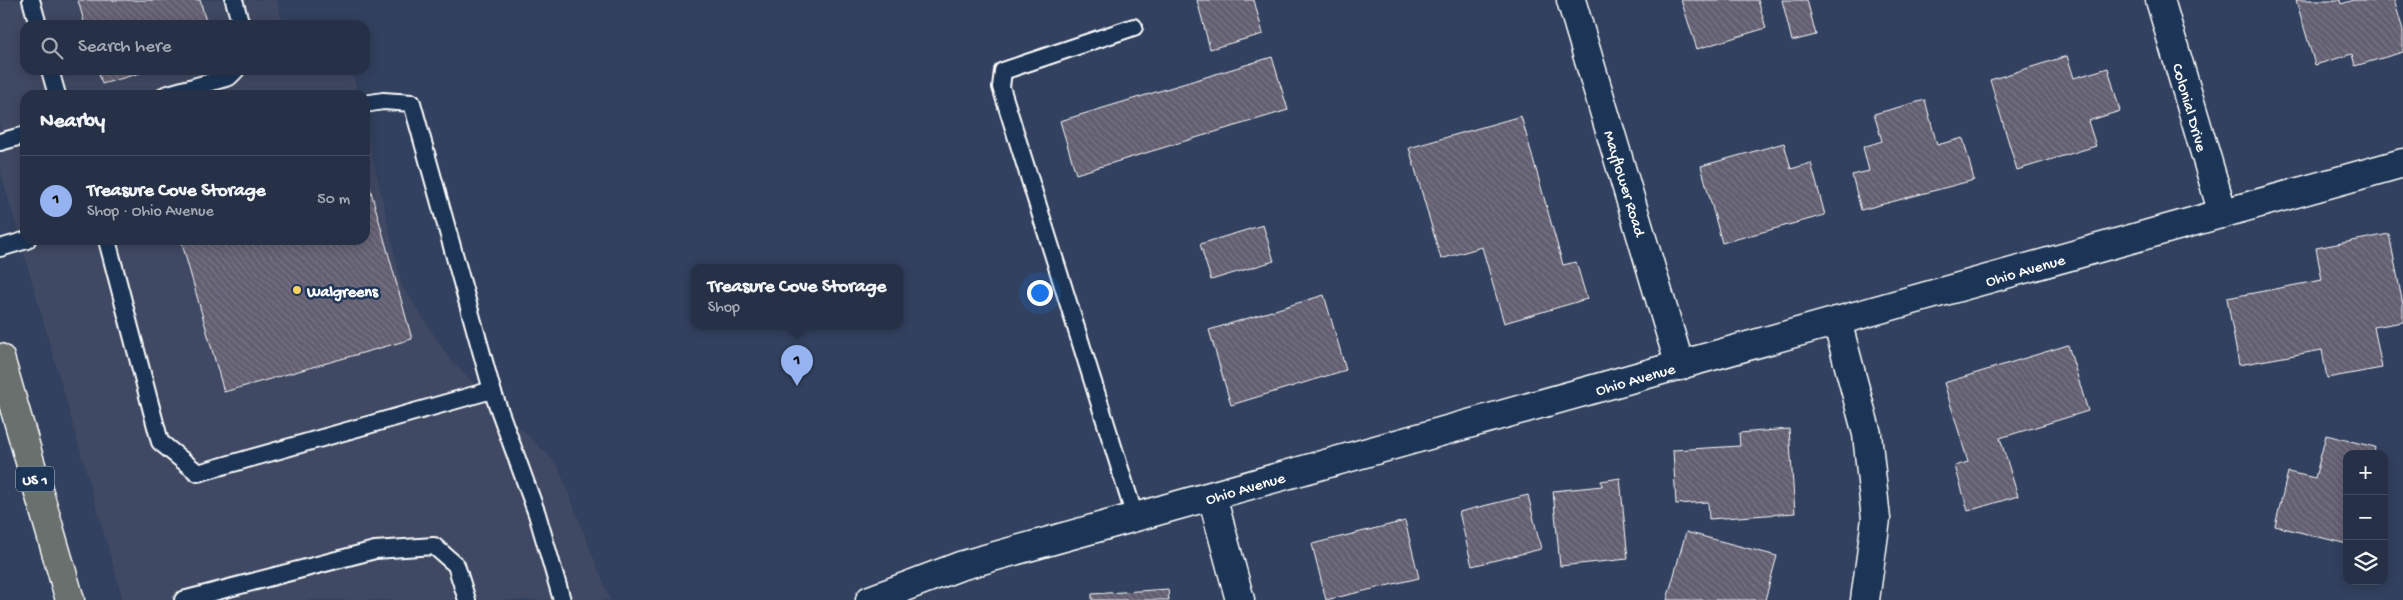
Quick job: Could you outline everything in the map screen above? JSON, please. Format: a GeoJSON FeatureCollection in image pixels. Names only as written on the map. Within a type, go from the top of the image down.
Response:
{"type":"FeatureCollection","features":[{"type":"Feature","properties":{"kind":"main road","name":"US 1"},"geometry":{"type":"LineString","coordinates":[[0,358],[6,403],[70,600]]}},
{"type":"Feature","properties":{"kind":"street","name":"Mayflower Road"},"geometry":{"type":"LineString","coordinates":[[1571,0],[1680,366]]}},
{"type":"Feature","properties":{"kind":"street","name":"Colonial Drive"},"geometry":{"type":"LineString","coordinates":[[2160,0],[2223,214]]}},
{"type":"Feature","properties":{"kind":"street","name":"Ohio Avenue"},"geometry":{"type":"LineString","coordinates":[[870,600],[960,566],[2403,163]]}},
{"type":"Feature","properties":{"kind":"street"},"geometry":{"type":"LineString","coordinates":[[1837,321],[1867,434],[1876,519],[1866,600]]}},
{"type":"Feature","properties":{"kind":"street"},"geometry":{"type":"LineString","coordinates":[[1212,496],[1240,600]]}},
{"type":"Feature","properties":{"kind":"lane"},"geometry":{"type":"LineString","coordinates":[[31,0],[37,20]]}},
{"type":"Feature","properties":{"kind":"lane"},"geometry":{"type":"LineString","coordinates":[[234,0],[240,20]]}},
{"type":"Feature","properties":{"kind":"lane"},"geometry":{"type":"LineString","coordinates":[[1134,27],[1003,71],[1001,87],[1135,518]]}},
{"type":"Feature","properties":{"kind":"lane"},"geometry":{"type":"LineString","coordinates":[[51,75],[56,90]]}},
{"type":"Feature","properties":{"kind":"lane"},"geometry":{"type":"LineString","coordinates":[[183,90],[232,75]]}},
{"type":"Feature","properties":{"kind":"lane"},"geometry":{"type":"LineString","coordinates":[[370,103],[383,101],[412,103],[492,390],[537,514],[562,600]]}},
{"type":"Feature","properties":{"kind":"lane"},"geometry":{"type":"LineString","coordinates":[[0,142],[20,136]]}},
{"type":"Feature","properties":{"kind":"lane"},"geometry":{"type":"LineString","coordinates":[[0,248],[20,242]]}},
{"type":"Feature","properties":{"kind":"lane"},"geometry":{"type":"LineString","coordinates":[[107,245],[160,442],[198,473],[492,390]]}},
{"type":"Feature","properties":{"kind":"lane"},"geometry":{"type":"LineString","coordinates":[[183,600],[375,550],[434,546],[456,565],[467,600]]}},
{"type":"Feature","properties":{"kind":"shaded area"},"geometry":{"type":"Polygon","coordinates":[[[0,0],[276,0],[282,20],[20,20],[20,75],[349,75],[354,78],[357,90],[20,90],[20,239],[0,169],[0,0]]]}},
{"type":"Feature","properties":{"kind":"shaded area"},"geometry":{"type":"Polygon","coordinates":[[[370,146],[402,286],[451,361],[557,464],[610,600],[123,600],[22,245],[370,245],[370,146]]]}},
{"type":"Feature","properties":{"kind":"building"},"geometry":{"type":"Polygon","coordinates":[[[78,0],[200,0],[206,20],[84,20],[78,0]]]}},
{"type":"Feature","properties":{"kind":"building"},"geometry":{"type":"Polygon","coordinates":[[[1197,0],[1254,0],[1263,34],[1210,49],[1197,0]]]}},
{"type":"Feature","properties":{"kind":"building"},"geometry":{"type":"Polygon","coordinates":[[[1681,0],[1758,0],[1766,28],[1697,49],[1681,0]]]}},
{"type":"Feature","properties":{"kind":"building"},"geometry":{"type":"Polygon","coordinates":[[[1782,0],[1807,0],[1816,35],[1792,41],[1782,0]]]}},
{"type":"Feature","properties":{"kind":"building"},"geometry":{"type":"Polygon","coordinates":[[[2296,0],[2340,0],[2341,4],[2354,0],[2394,0],[2403,30],[2403,52],[2355,66],[2352,54],[2315,65],[2296,0]]]}},
{"type":"Feature","properties":{"kind":"building"},"geometry":{"type":"Polygon","coordinates":[[[2067,56],[2074,78],[2108,68],[2120,111],[2088,121],[2096,146],[2017,170],[1990,80],[2067,56]]]}},
{"type":"Feature","properties":{"kind":"building"},"geometry":{"type":"Polygon","coordinates":[[[1272,57],[1288,110],[1076,174],[1060,121],[1272,57]]]}},
{"type":"Feature","properties":{"kind":"building"},"geometry":{"type":"Polygon","coordinates":[[[99,75],[134,75],[102,84],[99,75]]]}},
{"type":"Feature","properties":{"kind":"building"},"geometry":{"type":"Polygon","coordinates":[[[1925,100],[1937,145],[1963,138],[1974,180],[1861,210],[1852,175],[1869,171],[1863,147],[1882,141],[1874,114],[1925,100]]]}},
{"type":"Feature","properties":{"kind":"building"},"geometry":{"type":"Polygon","coordinates":[[[1521,116],[1563,265],[1576,262],[1587,299],[1504,323],[1482,247],[1441,259],[1409,148],[1521,116]]]}},
{"type":"Feature","properties":{"kind":"building"},"geometry":{"type":"Polygon","coordinates":[[[1784,143],[1791,169],[1811,163],[1825,215],[1722,243],[1701,166],[1784,143]]]}},
{"type":"Feature","properties":{"kind":"building","name":"Walgreens"},"geometry":{"type":"Polygon","coordinates":[[[370,188],[412,339],[224,392],[182,245],[370,245],[370,188]]]}},
{"type":"Feature","properties":{"kind":"building"},"geometry":{"type":"Polygon","coordinates":[[[1263,225],[1274,261],[1211,280],[1200,244],[1263,225]]]}},
{"type":"Feature","properties":{"kind":"building"},"geometry":{"type":"Polygon","coordinates":[[[2389,234],[2403,305],[2403,322],[2374,327],[2382,368],[2327,378],[2322,350],[2239,365],[2227,298],[2322,280],[2316,248],[2389,234]]]}},
{"type":"Feature","properties":{"kind":"building"},"geometry":{"type":"Polygon","coordinates":[[[1324,295],[1346,370],[1231,405],[1209,330],[1324,295]]]}},
{"type":"Feature","properties":{"kind":"building"},"geometry":{"type":"Polygon","coordinates":[[[2068,345],[2088,411],[2000,438],[2018,496],[1968,511],[1955,466],[1968,462],[1944,383],[2068,345]]]}},
{"type":"Feature","properties":{"kind":"building"},"geometry":{"type":"Polygon","coordinates":[[[1789,429],[1795,513],[1709,519],[1708,502],[1676,504],[1673,450],[1740,446],[1739,433],[1789,429]]]}},
{"type":"Feature","properties":{"kind":"building"},"geometry":{"type":"Polygon","coordinates":[[[2326,435],[2375,447],[2375,450],[2343,450],[2343,543],[2275,526],[2288,472],[2315,478],[2326,435]]]}},
{"type":"Feature","properties":{"kind":"building"},"geometry":{"type":"Polygon","coordinates":[[[1620,478],[1628,559],[1560,566],[1553,491],[1602,486],[1601,481],[1620,478]]]}},
{"type":"Feature","properties":{"kind":"building"},"geometry":{"type":"Polygon","coordinates":[[[1528,495],[1541,549],[1472,566],[1459,512],[1528,495]]]}},
{"type":"Feature","properties":{"kind":"building"},"geometry":{"type":"Polygon","coordinates":[[[1405,521],[1419,578],[1326,600],[1312,544],[1405,521]]]}},
{"type":"Feature","properties":{"kind":"building"},"geometry":{"type":"Polygon","coordinates":[[[1686,532],[1777,556],[1765,600],[1667,600],[1686,532]]]}},
{"type":"Feature","properties":{"kind":"building"},"geometry":{"type":"Polygon","coordinates":[[[1168,589],[1169,600],[1092,600],[1092,594],[1168,589]]]}},
{"type":"Feature","properties":{"kind":"place","name":"Walgreens"},"geometry":{"type":"Point","coordinates":[297,290]}},
{"type":"Feature","properties":{"kind":"place","name":"Treasure Cove Storage"},"geometry":{"type":"Point","coordinates":[797,386]}}]}
